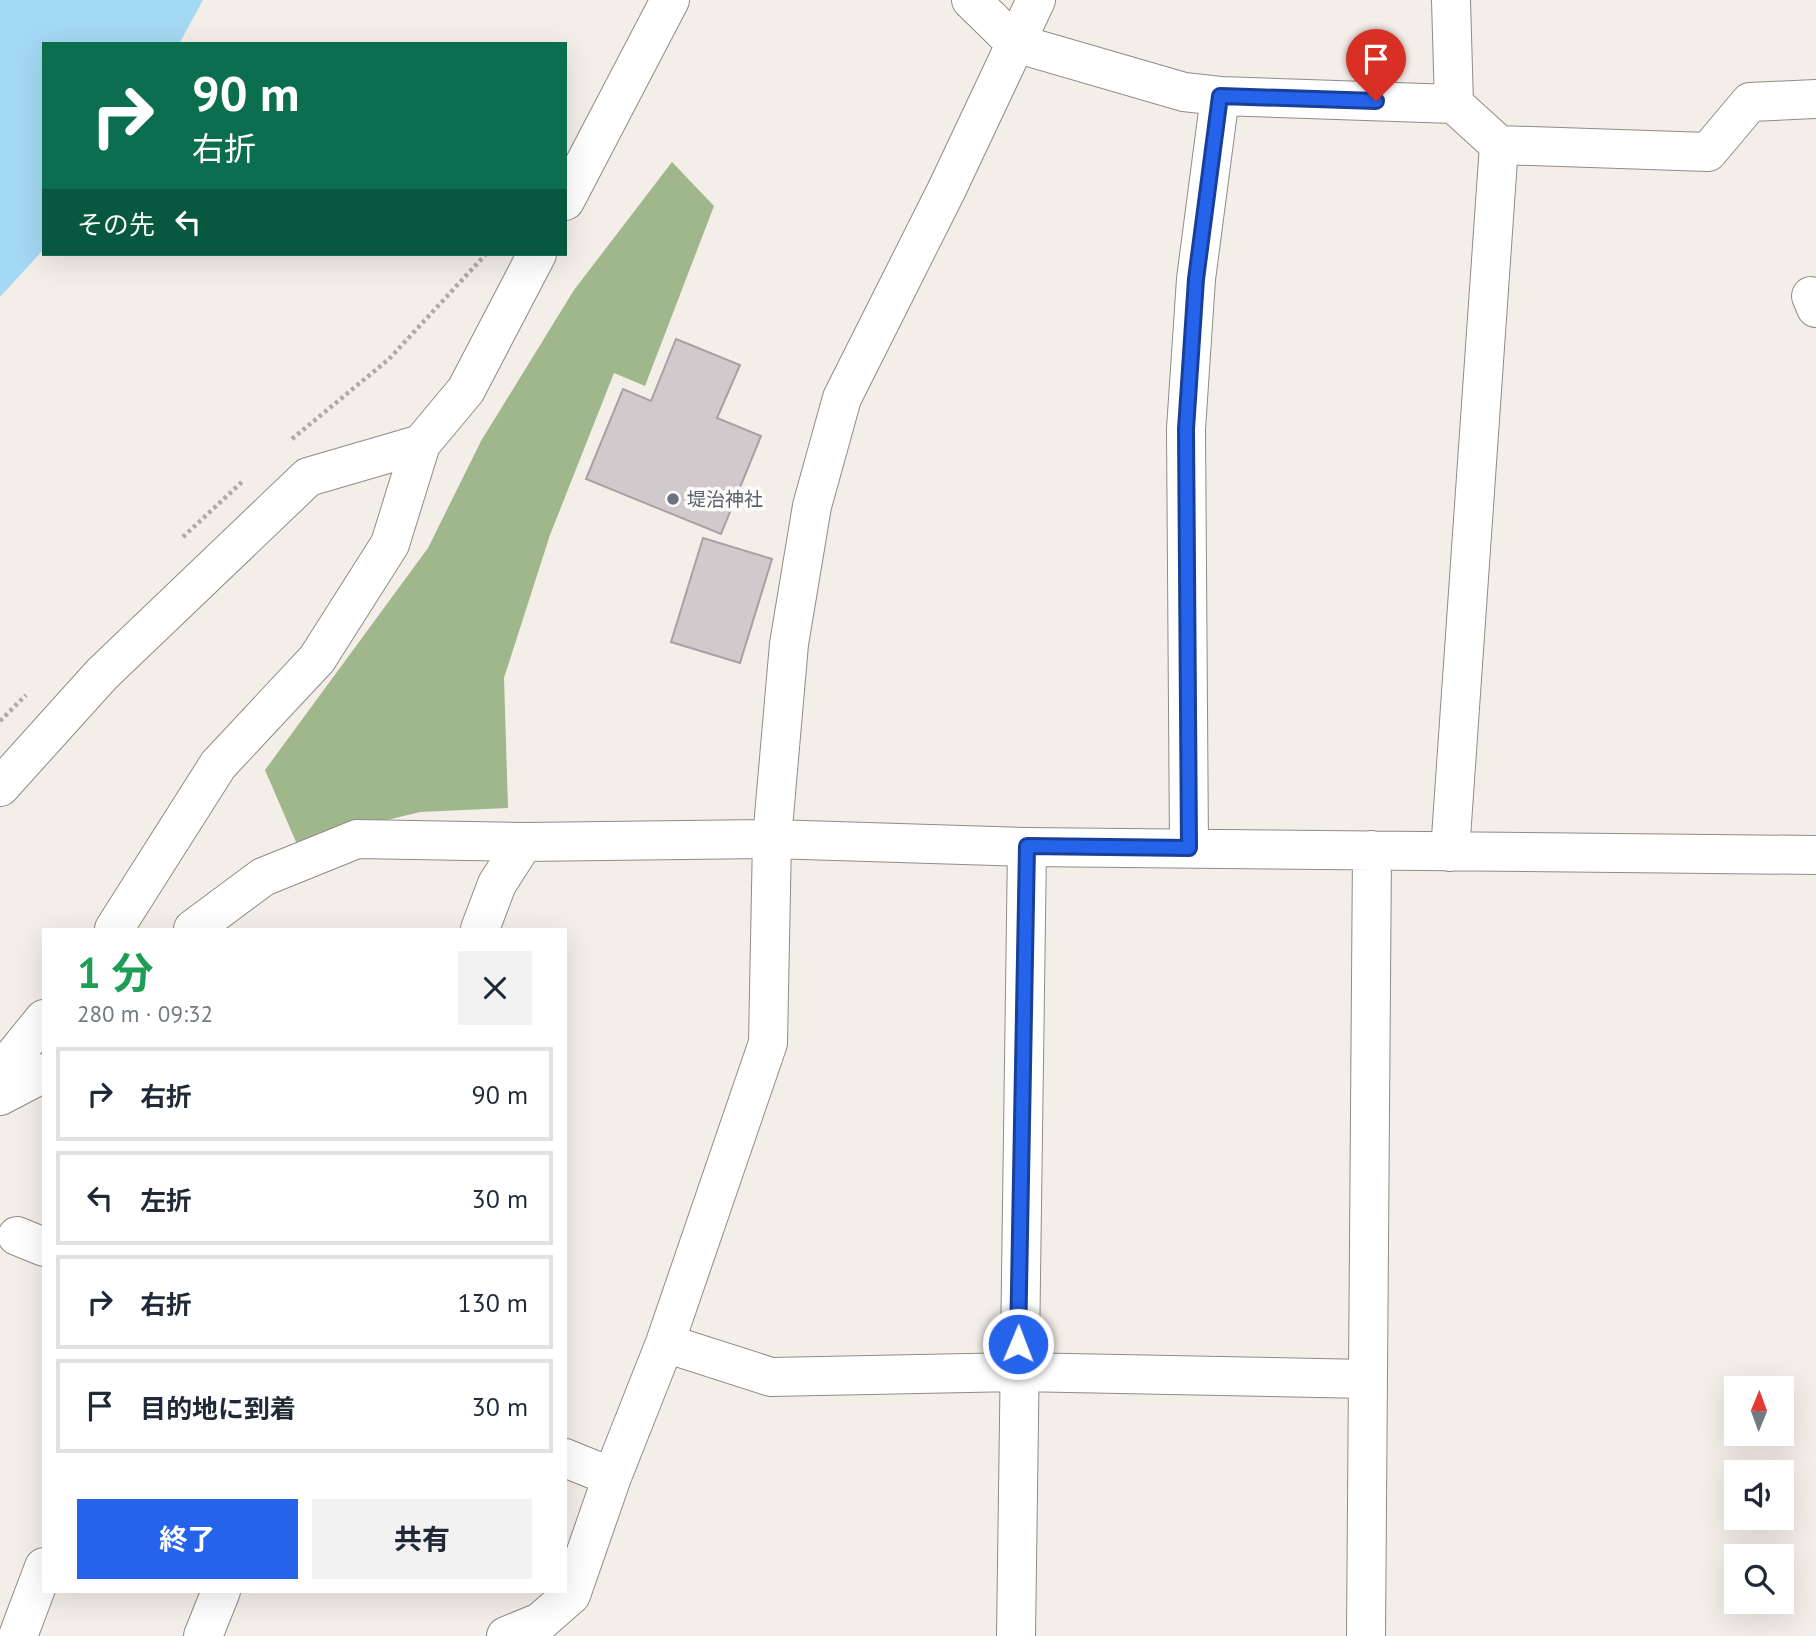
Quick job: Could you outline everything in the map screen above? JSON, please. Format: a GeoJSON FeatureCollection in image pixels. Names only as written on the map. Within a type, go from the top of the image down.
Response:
{"type":"FeatureCollection","features":[{"type":"Feature","properties":{"kind":"street"},"geometry":{"type":"LineString","coordinates":[[567,197],[670,0]]}},
{"type":"Feature","properties":{"kind":"street"},"geometry":{"type":"LineString","coordinates":[[971,0],[1015,43],[1184,92],[1220,96],[1454,104],[1499,145],[1708,152],[1750,102],[1816,99]]}},
{"type":"Feature","properties":{"kind":"street"},"geometry":{"type":"LineString","coordinates":[[506,1636],[540,1622],[571,1595],[612,1477],[665,1343],[768,1043],[772,839],[789,644],[812,506],[842,398],[947,189],[1036,0]]}},
{"type":"Feature","properties":{"kind":"street"},"geometry":{"type":"LineString","coordinates":[[1451,0],[1454,104]]}},
{"type":"Feature","properties":{"kind":"street"},"geometry":{"type":"LineString","coordinates":[[1189,848],[1186,429],[1196,279],[1220,96]]}},
{"type":"Feature","properties":{"kind":"street"},"geometry":{"type":"LineString","coordinates":[[1450,852],[1499,145]]}},
{"type":"Feature","properties":{"kind":"street"},"geometry":{"type":"LineString","coordinates":[[115,928],[218,765],[317,659],[390,544],[421,443],[466,390],[536,256]]}},
{"type":"Feature","properties":{"kind":"street"},"geometry":{"type":"LineString","coordinates":[[0,787],[102,674],[308,477],[421,443]]}},
{"type":"Feature","properties":{"kind":"street"},"geometry":{"type":"LineString","coordinates":[[194,928],[263,877],[357,839],[524,842],[772,839],[1027,846],[1816,855]]}},
{"type":"Feature","properties":{"kind":"street"},"geometry":{"type":"LineString","coordinates":[[480,928],[497,884],[524,842]]}},
{"type":"Feature","properties":{"kind":"street"},"geometry":{"type":"LineString","coordinates":[[1016,1636],[1027,846]]}},
{"type":"Feature","properties":{"kind":"street"},"geometry":{"type":"LineString","coordinates":[[1366,1636],[1372,850]]}},
{"type":"Feature","properties":{"kind":"street"},"geometry":{"type":"LineString","coordinates":[[0,1073],[42,1021]]}},
{"type":"Feature","properties":{"kind":"street"},"geometry":{"type":"LineString","coordinates":[[0,1096],[42,1074]]}},
{"type":"Feature","properties":{"kind":"street"},"geometry":{"type":"LineString","coordinates":[[665,1343],[771,1377],[1018,1372],[1368,1379]]}},
{"type":"Feature","properties":{"kind":"street"},"geometry":{"type":"LineString","coordinates":[[567,1459],[612,1477]]}},
{"type":"Feature","properties":{"kind":"street"},"geometry":{"type":"LineString","coordinates":[[18,1636],[42,1572]]}},
{"type":"Feature","properties":{"kind":"street"},"geometry":{"type":"LineString","coordinates":[[203,1636],[220,1593]]}},
{"type":"Feature","properties":{"kind":"green space"},"geometry":{"type":"Polygon","coordinates":[[[672,162],[714,206],[645,386],[614,373],[550,535],[504,678],[508,808],[420,812],[296,842],[265,770],[428,548],[481,441],[574,290],[672,162]]]}},
{"type":"Feature","properties":{"kind":"water"},"geometry":{"type":"Polygon","coordinates":[[[0,0],[203,0],[180,42],[42,42],[42,251],[0,297],[0,0]]]}},
{"type":"Feature","properties":{"kind":"building"},"geometry":{"type":"Polygon","coordinates":[[[676,339],[740,365],[717,418],[761,436],[721,534],[586,479],[623,389],[651,401],[676,339]]]}},
{"type":"Feature","properties":{"kind":"building"},"geometry":{"type":"Polygon","coordinates":[[[703,538],[772,559],[740,663],[671,642],[703,538]]]}},
{"type":"Feature","properties":{"kind":"place","name":"堤治神社"},"geometry":{"type":"Point","coordinates":[673,499]}},
{"type":"Feature","properties":{"kind":"route"},"geometry":{"type":"LineString","coordinates":[[1018,1344],[1027,846],[1189,848],[1186,429],[1196,279],[1220,96],[1376,101]]}}]}
